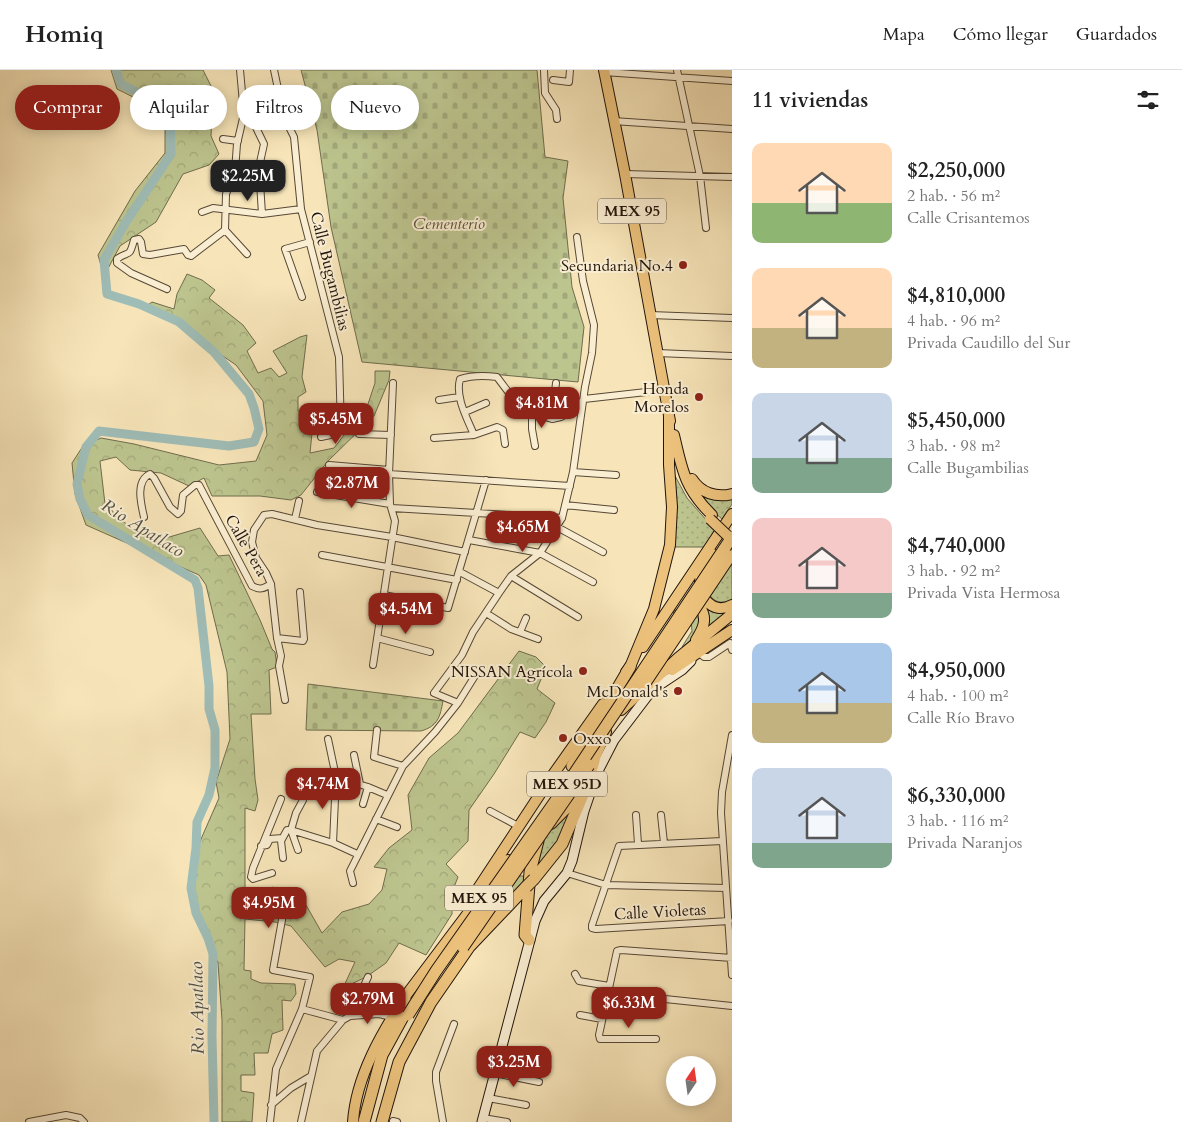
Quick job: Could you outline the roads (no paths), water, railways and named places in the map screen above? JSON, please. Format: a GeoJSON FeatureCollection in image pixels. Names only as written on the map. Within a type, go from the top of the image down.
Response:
{"type":"FeatureCollection","features":[{"type":"Feature","properties":{"kind":"highway","name":"MEX 95D"},"geometry":{"type":"LineString","coordinates":[[368,1122],[385,1056],[420,996],[566,786],[732,538]]}},
{"type":"Feature","properties":{"kind":"highway","name":"MEX 95D"},"geometry":{"type":"LineString","coordinates":[[376,1122],[392,1061],[414,1019],[574,788],[732,553]]}},
{"type":"Feature","properties":{"kind":"highway"},"geometry":{"type":"LineString","coordinates":[[572,766],[630,667]]}},
{"type":"Feature","properties":{"kind":"highway"},"geometry":{"type":"LineString","coordinates":[[391,1122],[393,1080],[399,1062],[431,1002],[469,947],[530,883],[562,844],[585,790],[594,761]]}},
{"type":"Feature","properties":{"kind":"highway"},"geometry":{"type":"LineString","coordinates":[[364,1122],[382,1054],[416,993],[449,946],[491,902],[518,869],[539,836],[530,872],[525,935],[529,940]]}},
{"type":"Feature","properties":{"kind":"main road","name":"MEX 95"},"geometry":{"type":"LineString","coordinates":[[604,71],[625,174],[669,416],[680,462],[687,483],[711,517],[732,533]]}},
{"type":"Feature","properties":{"kind":"main road","name":"MEX 95"},"geometry":{"type":"LineString","coordinates":[[630,667],[654,609],[670,545],[672,507],[669,416]]}},
{"type":"Feature","properties":{"kind":"main road"},"geometry":{"type":"LineString","coordinates":[[675,438],[684,465],[698,489],[715,495],[732,494]]}},
{"type":"Feature","properties":{"kind":"main road"},"geometry":{"type":"LineString","coordinates":[[669,447],[679,479],[695,503],[732,538]]}},
{"type":"Feature","properties":{"kind":"main road","name":"MEX 95"},"geometry":{"type":"LineString","coordinates":[[438,953],[518,826],[557,768],[630,667],[732,514]]}},
{"type":"Feature","properties":{"kind":"main road"},"geometry":{"type":"LineString","coordinates":[[732,524],[701,575],[700,588],[710,605],[722,608],[732,605]]}},
{"type":"Feature","properties":{"kind":"main road"},"geometry":{"type":"LineString","coordinates":[[666,612],[676,605],[689,603],[700,607],[703,612],[704,626],[695,650]]}},
{"type":"Feature","properties":{"kind":"main road","name":"MEX 95"},"geometry":{"type":"LineString","coordinates":[[353,1122],[362,1077],[392,1016],[438,953],[514,852],[565,812],[594,761],[613,720],[648,685],[695,650],[732,614]]}},
{"type":"Feature","properties":{"kind":"main road","name":"MEX 95"},"geometry":{"type":"LineString","coordinates":[[695,650],[732,630]]}},
{"type":"Feature","properties":{"kind":"main road"},"geometry":{"type":"LineString","coordinates":[[594,761],[597,773]]}},
{"type":"Feature","properties":{"kind":"street"},"geometry":{"type":"LineString","coordinates":[[240,70],[242,85]]}},
{"type":"Feature","properties":{"kind":"street","name":"Calle Bugambilias"},"geometry":{"type":"LineString","coordinates":[[274,70],[277,85]]}},
{"type":"Feature","properties":{"kind":"street"},"geometry":{"type":"LineString","coordinates":[[544,70],[545,93],[556,110],[557,119]]}},
{"type":"Feature","properties":{"kind":"street"},"geometry":{"type":"LineString","coordinates":[[554,80],[569,82],[570,70]]}},
{"type":"Feature","properties":{"kind":"street"},"geometry":{"type":"LineString","coordinates":[[604,71],[677,74],[732,81]]}},
{"type":"Feature","properties":{"kind":"street"},"geometry":{"type":"LineString","coordinates":[[677,74],[700,176],[706,228]]}},
{"type":"Feature","properties":{"kind":"street"},"geometry":{"type":"LineString","coordinates":[[613,121],[732,129]]}},
{"type":"Feature","properties":{"kind":"street"},"geometry":{"type":"LineString","coordinates":[[242,130],[238,142],[235,171],[226,194],[225,230],[245,252]]}},
{"type":"Feature","properties":{"kind":"street"},"geometry":{"type":"LineString","coordinates":[[256,130],[264,144],[259,167],[262,214]]}},
{"type":"Feature","properties":{"kind":"street","name":"Calle Bugambilias"},"geometry":{"type":"LineString","coordinates":[[290,130],[294,137],[301,209],[339,357],[341,430],[335,434],[321,437]]}},
{"type":"Feature","properties":{"kind":"street"},"geometry":{"type":"LineString","coordinates":[[223,139],[238,142]]}},
{"type":"Feature","properties":{"kind":"street"},"geometry":{"type":"LineString","coordinates":[[625,174],[732,177]]}},
{"type":"Feature","properties":{"kind":"street"},"geometry":{"type":"LineString","coordinates":[[202,212],[213,208],[225,211],[262,214],[301,209]]}},
{"type":"Feature","properties":{"kind":"street"},"geometry":{"type":"LineString","coordinates":[[167,289],[131,273],[117,263],[116,259],[131,252],[134,240],[139,238],[142,242],[143,254],[150,255],[184,249],[191,256],[225,230]]}},
{"type":"Feature","properties":{"kind":"street"},"geometry":{"type":"LineString","coordinates":[[458,703],[434,693],[462,655],[473,632],[499,593],[512,576],[540,553],[562,518],[573,472],[592,353],[594,325],[583,281],[577,237]]}},
{"type":"Feature","properties":{"kind":"street"},"geometry":{"type":"LineString","coordinates":[[302,297],[285,249],[310,242]]}},
{"type":"Feature","properties":{"kind":"street"},"geometry":{"type":"LineString","coordinates":[[650,315],[732,318]]}},
{"type":"Feature","properties":{"kind":"street"},"geometry":{"type":"LineString","coordinates":[[657,353],[732,356]]}},
{"type":"Feature","properties":{"kind":"street"},"geometry":{"type":"LineString","coordinates":[[474,435],[459,397],[458,386],[460,379],[471,376],[497,377],[518,405],[532,413],[552,419],[572,411],[584,399],[664,390]]}},
{"type":"Feature","properties":{"kind":"street"},"geometry":{"type":"LineString","coordinates":[[373,665],[395,521],[391,506],[389,472],[393,383]]}},
{"type":"Feature","properties":{"kind":"street"},"geometry":{"type":"LineString","coordinates":[[552,419],[556,383]]}},
{"type":"Feature","properties":{"kind":"street"},"geometry":{"type":"LineString","coordinates":[[525,392],[525,409]]}},
{"type":"Feature","properties":{"kind":"street"},"geometry":{"type":"LineString","coordinates":[[439,400],[459,397]]}},
{"type":"Feature","properties":{"kind":"street"},"geometry":{"type":"LineString","coordinates":[[466,412],[486,403]]}},
{"type":"Feature","properties":{"kind":"street"},"geometry":{"type":"LineString","coordinates":[[532,413],[535,446]]}},
{"type":"Feature","properties":{"kind":"street"},"geometry":{"type":"LineString","coordinates":[[434,438],[474,435],[497,427],[503,430],[505,444]]}},
{"type":"Feature","properties":{"kind":"street"},"geometry":{"type":"LineString","coordinates":[[360,434],[391,435]]}},
{"type":"Feature","properties":{"kind":"street"},"geometry":{"type":"LineString","coordinates":[[330,466],[570,486]]}},
{"type":"Feature","properties":{"kind":"street"},"geometry":{"type":"LineString","coordinates":[[573,472],[616,475]]}},
{"type":"Feature","properties":{"kind":"street","name":"Calle Pera"},"geometry":{"type":"LineString","coordinates":[[144,517],[139,496],[144,478],[148,475],[150,474],[154,478],[170,508],[178,514],[183,495],[194,485],[198,485],[252,586],[259,589],[264,589],[271,584],[256,558],[252,542],[254,530],[264,515],[272,514],[295,519]]}},
{"type":"Feature","properties":{"kind":"street"},"geometry":{"type":"LineString","coordinates":[[384,595],[448,608],[486,480]]}},
{"type":"Feature","properties":{"kind":"street"},"geometry":{"type":"LineString","coordinates":[[317,492],[391,506],[562,518]]}},
{"type":"Feature","properties":{"kind":"street"},"geometry":{"type":"LineString","coordinates":[[299,501],[295,519],[317,525],[392,537],[465,552]]}},
{"type":"Feature","properties":{"kind":"street"},"geometry":{"type":"LineString","coordinates":[[565,505],[614,510]]}},
{"type":"Feature","properties":{"kind":"street"},"geometry":{"type":"LineString","coordinates":[[557,527],[603,552]]}},
{"type":"Feature","properties":{"kind":"street"},"geometry":{"type":"LineString","coordinates":[[469,540],[540,553],[593,582]]}},
{"type":"Feature","properties":{"kind":"street"},"geometry":{"type":"LineString","coordinates":[[322,555],[457,580]]}},
{"type":"Feature","properties":{"kind":"street"},"geometry":{"type":"LineString","coordinates":[[460,572],[499,593]]}},
{"type":"Feature","properties":{"kind":"street"},"geometry":{"type":"LineString","coordinates":[[512,576],[578,617]]}},
{"type":"Feature","properties":{"kind":"street"},"geometry":{"type":"LineString","coordinates":[[271,584],[281,656],[279,666],[285,700]]}},
{"type":"Feature","properties":{"kind":"street"},"geometry":{"type":"LineString","coordinates":[[277,638],[303,641],[300,592]]}},
{"type":"Feature","properties":{"kind":"street"},"geometry":{"type":"LineString","coordinates":[[486,613],[511,628],[538,638]]}},
{"type":"Feature","properties":{"kind":"street"},"geometry":{"type":"LineString","coordinates":[[520,632],[526,618]]}},
{"type":"Feature","properties":{"kind":"street"},"geometry":{"type":"LineString","coordinates":[[377,638],[430,652]]}},
{"type":"Feature","properties":{"kind":"street"},"geometry":{"type":"LineString","coordinates":[[506,1122],[483,1120],[494,1072],[535,921],[544,901],[567,873],[572,861],[584,810],[597,773],[614,740],[638,706],[652,690],[682,670],[695,650],[704,657],[710,657],[730,643],[732,650]]}},
{"type":"Feature","properties":{"kind":"street"},"geometry":{"type":"LineString","coordinates":[[353,883],[350,871],[357,854],[404,766],[458,703],[478,671]]}},
{"type":"Feature","properties":{"kind":"street"},"geometry":{"type":"LineString","coordinates":[[377,730],[374,757],[404,766]]}},
{"type":"Feature","properties":{"kind":"street"},"geometry":{"type":"LineString","coordinates":[[732,735],[722,792],[722,841],[726,888],[730,908],[732,975]]}},
{"type":"Feature","properties":{"kind":"street"},"geometry":{"type":"LineString","coordinates":[[328,739],[336,777],[332,844]]}},
{"type":"Feature","properties":{"kind":"street"},"geometry":{"type":"LineString","coordinates":[[354,755],[364,786],[363,804]]}},
{"type":"Feature","properties":{"kind":"street"},"geometry":{"type":"LineString","coordinates":[[336,777],[387,795]]}},
{"type":"Feature","properties":{"kind":"street"},"geometry":{"type":"LineString","coordinates":[[282,858],[282,838],[289,830],[303,800],[303,785]]}},
{"type":"Feature","properties":{"kind":"street"},"geometry":{"type":"LineString","coordinates":[[272,873],[253,879],[251,877],[261,846],[281,798]]}},
{"type":"Feature","properties":{"kind":"street"},"geometry":{"type":"LineString","coordinates":[[490,811],[518,826]]}},
{"type":"Feature","properties":{"kind":"street"},"geometry":{"type":"LineString","coordinates":[[636,815],[638,844]]}},
{"type":"Feature","properties":{"kind":"street"},"geometry":{"type":"LineString","coordinates":[[661,815],[664,843]]}},
{"type":"Feature","properties":{"kind":"street"},"geometry":{"type":"LineString","coordinates":[[376,818],[397,827]]}},
{"type":"Feature","properties":{"kind":"street"},"geometry":{"type":"LineString","coordinates":[[289,830],[357,854]]}},
{"type":"Feature","properties":{"kind":"street"},"geometry":{"type":"LineString","coordinates":[[289,830],[298,850]]}},
{"type":"Feature","properties":{"kind":"street"},"geometry":{"type":"LineString","coordinates":[[261,846],[267,845],[270,839],[282,838]]}},
{"type":"Feature","properties":{"kind":"street"},"geometry":{"type":"LineString","coordinates":[[606,885],[619,846],[722,841]]}},
{"type":"Feature","properties":{"kind":"street"},"geometry":{"type":"LineString","coordinates":[[723,854],[732,854]]}},
{"type":"Feature","properties":{"kind":"street"},"geometry":{"type":"LineString","coordinates":[[567,873],[606,885],[726,888]]}},
{"type":"Feature","properties":{"kind":"street","name":"Calle Violetas"},"geometry":{"type":"LineString","coordinates":[[606,885],[592,928],[729,922]]}},
{"type":"Feature","properties":{"kind":"street"},"geometry":{"type":"LineString","coordinates":[[270,1122],[276,1069],[302,1010],[310,976],[273,970],[287,892]]}},
{"type":"Feature","properties":{"kind":"street"},"geometry":{"type":"LineString","coordinates":[[656,1039],[600,1039],[602,1019],[617,951],[732,958]]}},
{"type":"Feature","properties":{"kind":"street"},"geometry":{"type":"LineString","coordinates":[[575,974],[579,981],[608,990],[732,1006]]}},
{"type":"Feature","properties":{"kind":"street"},"geometry":{"type":"LineString","coordinates":[[350,1016],[368,977]]}},
{"type":"Feature","properties":{"kind":"street"},"geometry":{"type":"LineString","coordinates":[[302,1010],[343,1020]]}},
{"type":"Feature","properties":{"kind":"street"},"geometry":{"type":"LineString","coordinates":[[301,1122],[317,1051],[343,1020],[350,1016],[379,1014],[392,1016]]}},
{"type":"Feature","properties":{"kind":"street"},"geometry":{"type":"LineString","coordinates":[[580,1016],[602,1019]]}},
{"type":"Feature","properties":{"kind":"street"},"geometry":{"type":"LineString","coordinates":[[443,1122],[436,1072],[454,1024]]}},
{"type":"Feature","properties":{"kind":"street"},"geometry":{"type":"LineString","coordinates":[[494,1072],[539,1082]]}},
{"type":"Feature","properties":{"kind":"street"},"geometry":{"type":"LineString","coordinates":[[271,1105],[291,1088],[311,1076]]}},
{"type":"Feature","properties":{"kind":"street"},"geometry":{"type":"LineString","coordinates":[[488,1098],[526,1105]]}},
{"type":"Feature","properties":{"kind":"street"},"geometry":{"type":"LineString","coordinates":[[30,1122],[66,1115],[80,1118],[84,1122]]}},
{"type":"Feature","properties":{"kind":"waterway","name":"Rio Apatlaco"},"geometry":{"type":"LineString","coordinates":[[116,70],[121,84],[170,109],[171,154],[126,222],[104,260],[107,294],[139,304],[179,322],[214,352],[249,394],[259,429],[254,442],[229,446],[99,431],[86,447],[77,484],[80,499],[88,515],[195,580],[198,588],[209,686],[209,709],[215,730],[215,768],[209,795],[197,822],[191,888],[196,913],[208,938],[213,954],[214,1122]]}},
{"type":"Feature","properties":{"kind":"place","name":"Secundaria No.4"},"geometry":{"type":"Point","coordinates":[683,265]}},
{"type":"Feature","properties":{"kind":"place","name":"Honda Morelos"},"geometry":{"type":"Point","coordinates":[699,397]}},
{"type":"Feature","properties":{"kind":"place","name":"NISSAN Agrícola"},"geometry":{"type":"Point","coordinates":[583,671]}},
{"type":"Feature","properties":{"kind":"place","name":"McDonald's"},"geometry":{"type":"Point","coordinates":[678,691]}},
{"type":"Feature","properties":{"kind":"place","name":"Oxxo"},"geometry":{"type":"Point","coordinates":[563,738]}},
{"type":"Feature","properties":{"kind":"park label","name":"Cementerio"},"geometry":{"type":"Point","coordinates":[449,223]}}]}
